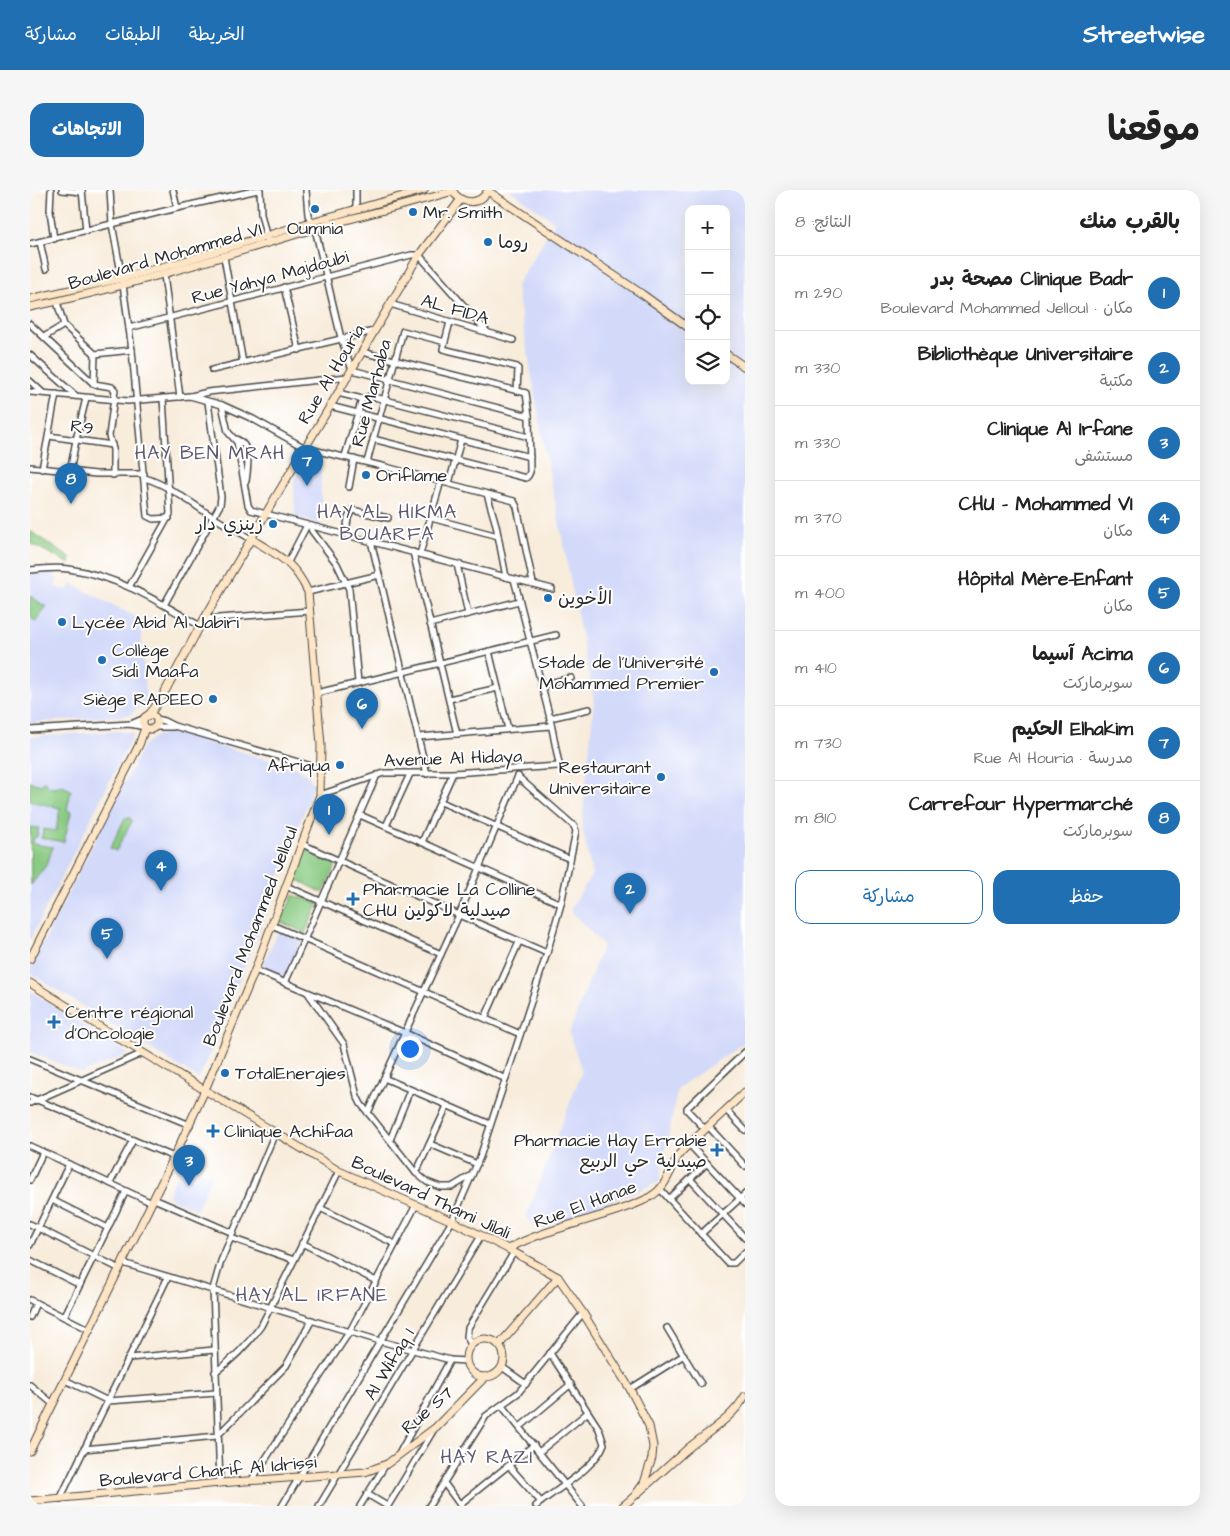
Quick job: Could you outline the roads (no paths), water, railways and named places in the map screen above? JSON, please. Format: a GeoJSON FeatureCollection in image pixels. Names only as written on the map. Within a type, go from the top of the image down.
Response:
{"type":"FeatureCollection","features":[{"type":"Feature","properties":{"kind":"street"},"geometry":{"type":"LineString","coordinates":[[51,190],[50,211],[54,239]]}},
{"type":"Feature","properties":{"kind":"street"},"geometry":{"type":"LineString","coordinates":[[62,190],[82,191],[86,231]]}},
{"type":"Feature","properties":{"kind":"street"},"geometry":{"type":"LineString","coordinates":[[110,190],[112,224],[124,286],[132,350],[148,516],[153,519],[169,518]]}},
{"type":"Feature","properties":{"kind":"street"},"geometry":{"type":"LineString","coordinates":[[173,190],[177,208]]}},
{"type":"Feature","properties":{"kind":"street"},"geometry":{"type":"LineString","coordinates":[[30,244],[255,190],[267,240]]}},
{"type":"Feature","properties":{"kind":"street"},"geometry":{"type":"LineString","coordinates":[[306,190],[306,207],[313,225],[352,370],[529,416]]}},
{"type":"Feature","properties":{"kind":"street"},"geometry":{"type":"LineString","coordinates":[[356,190],[356,209]]}},
{"type":"Feature","properties":{"kind":"street","name":"Boulevard Mohammed VI"},"geometry":{"type":"LineString","coordinates":[[30,299],[122,278],[267,240],[356,209],[424,190]]}},
{"type":"Feature","properties":{"kind":"street"},"geometry":{"type":"LineString","coordinates":[[453,191],[460,200],[468,202],[476,201],[484,196],[488,190],[685,325]]}},
{"type":"Feature","properties":{"kind":"street","name":"Boulevard Mohammed VI"},"geometry":{"type":"LineString","coordinates":[[313,225],[453,191]]}},
{"type":"Feature","properties":{"kind":"street","name":"Rue Al Houria"},"geometry":{"type":"LineString","coordinates":[[30,959],[161,699],[200,626],[418,255],[460,200]]}},
{"type":"Feature","properties":{"kind":"street","name":"Boulevard Mohammed VI"},"geometry":{"type":"LineString","coordinates":[[30,307],[58,302],[164,275],[224,257],[267,240]]}},
{"type":"Feature","properties":{"kind":"street"},"geometry":{"type":"LineString","coordinates":[[40,242],[46,269]]}},
{"type":"Feature","properties":{"kind":"street"},"geometry":{"type":"LineString","coordinates":[[418,255],[488,333]]}},
{"type":"Feature","properties":{"kind":"street","name":"Rue Yahya Majdoubi"},"geometry":{"type":"LineString","coordinates":[[129,328],[232,300],[418,255]]}},
{"type":"Feature","properties":{"kind":"street"},"geometry":{"type":"LineString","coordinates":[[224,257],[243,363]]}},
{"type":"Feature","properties":{"kind":"street"},"geometry":{"type":"LineString","coordinates":[[164,275],[180,397]]}},
{"type":"Feature","properties":{"kind":"street"},"geometry":{"type":"LineString","coordinates":[[284,288],[299,350]]}},
{"type":"Feature","properties":{"kind":"street"},"geometry":{"type":"LineString","coordinates":[[58,302],[64,325],[95,354],[94,384]]}},
{"type":"Feature","properties":{"kind":"street","name":"AL FIDA"},"geometry":{"type":"LineString","coordinates":[[390,304],[513,340]]}},
{"type":"Feature","properties":{"kind":"street"},"geometry":{"type":"LineString","coordinates":[[450,322],[444,349],[517,367],[517,391]]}},
{"type":"Feature","properties":{"kind":"street"},"geometry":{"type":"LineString","coordinates":[[30,324],[94,384],[112,387],[114,390],[109,436],[112,445],[113,475]]}},
{"type":"Feature","properties":{"kind":"street"},"geometry":{"type":"LineString","coordinates":[[44,337],[64,325]]}},
{"type":"Feature","properties":{"kind":"street"},"geometry":{"type":"LineString","coordinates":[[212,370],[374,331]]}},
{"type":"Feature","properties":{"kind":"street","name":"Rue Marhaba"},"geometry":{"type":"LineString","coordinates":[[367,462],[403,331],[445,342]]}},
{"type":"Feature","properties":{"kind":"street"},"geometry":{"type":"LineString","coordinates":[[95,354],[132,350]]}},
{"type":"Feature","properties":{"kind":"street"},"geometry":{"type":"LineString","coordinates":[[362,352],[527,394],[530,472],[526,478],[373,439]]}},
{"type":"Feature","properties":{"kind":"street"},"geometry":{"type":"LineString","coordinates":[[30,355],[77,397]]}},
{"type":"Feature","properties":{"kind":"street"},"geometry":{"type":"LineString","coordinates":[[730,357],[745,367]]}},
{"type":"Feature","properties":{"kind":"street"},"geometry":{"type":"LineString","coordinates":[[30,392],[112,400],[137,400],[190,396],[208,392],[348,377]]}},
{"type":"Feature","properties":{"kind":"street"},"geometry":{"type":"LineString","coordinates":[[30,381],[44,393]]}},
{"type":"Feature","properties":{"kind":"street"},"geometry":{"type":"LineString","coordinates":[[338,393],[362,398],[370,396],[529,437]]}},
{"type":"Feature","properties":{"kind":"street"},"geometry":{"type":"LineString","coordinates":[[42,469],[56,394]]}},
{"type":"Feature","properties":{"kind":"street"},"geometry":{"type":"LineString","coordinates":[[190,396],[222,405],[248,416],[305,448],[345,456],[513,500],[516,503],[533,583]]}},
{"type":"Feature","properties":{"kind":"street"},"geometry":{"type":"LineString","coordinates":[[70,472],[86,398]]}},
{"type":"Feature","properties":{"kind":"street"},"geometry":{"type":"LineString","coordinates":[[129,587],[169,518],[163,398]]}},
{"type":"Feature","properties":{"kind":"street"},"geometry":{"type":"LineString","coordinates":[[345,456],[362,398]]}},
{"type":"Feature","properties":{"kind":"street"},"geometry":{"type":"LineString","coordinates":[[164,605],[214,518],[221,501],[208,402]]}},
{"type":"Feature","properties":{"kind":"street"},"geometry":{"type":"LineString","coordinates":[[222,405],[228,432],[236,440],[250,509],[552,589]]}},
{"type":"Feature","properties":{"kind":"street"},"geometry":{"type":"LineString","coordinates":[[330,406],[378,420],[530,457]]}},
{"type":"Feature","properties":{"kind":"street","name":"R9"},"geometry":{"type":"LineString","coordinates":[[49,436],[112,445]]}},
{"type":"Feature","properties":{"kind":"street"},"geometry":{"type":"LineString","coordinates":[[449,483],[461,440]]}},
{"type":"Feature","properties":{"kind":"street"},"geometry":{"type":"LineString","coordinates":[[349,486],[354,459]]}},
{"type":"Feature","properties":{"kind":"street"},"geometry":{"type":"LineString","coordinates":[[30,467],[70,472],[145,476],[251,539]]}},
{"type":"Feature","properties":{"kind":"street"},"geometry":{"type":"LineString","coordinates":[[420,554],[441,481]]}},
{"type":"Feature","properties":{"kind":"street"},"geometry":{"type":"LineString","coordinates":[[487,494],[506,577]]}},
{"type":"Feature","properties":{"kind":"street"},"geometry":{"type":"LineString","coordinates":[[346,534],[349,514],[352,510],[388,518]]}},
{"type":"Feature","properties":{"kind":"street"},"geometry":{"type":"LineString","coordinates":[[431,518],[498,536]]}},
{"type":"Feature","properties":{"kind":"street"},"geometry":{"type":"LineString","coordinates":[[288,562],[309,525]]}},
{"type":"Feature","properties":{"kind":"street"},"geometry":{"type":"LineString","coordinates":[[309,525],[337,564],[347,583],[350,596],[358,682]]}},
{"type":"Feature","properties":{"kind":"street","name":"Boulevard Mohammed Jelloul"},"geometry":{"type":"LineString","coordinates":[[30,1451],[32,1441],[90,1330],[190,1125],[255,970],[320,795],[322,769],[308,592],[302,580],[288,562],[251,539]]}},
{"type":"Feature","properties":{"kind":"street"},"geometry":{"type":"LineString","coordinates":[[371,541],[428,774]]}},
{"type":"Feature","properties":{"kind":"street"},"geometry":{"type":"LineString","coordinates":[[413,552],[457,734]]}},
{"type":"Feature","properties":{"kind":"street"},"geometry":{"type":"LineString","coordinates":[[457,564],[468,614]]}},
{"type":"Feature","properties":{"kind":"street"},"geometry":{"type":"LineString","coordinates":[[30,570],[71,569],[102,577],[129,587],[200,626]]}},
{"type":"Feature","properties":{"kind":"street"},"geometry":{"type":"LineString","coordinates":[[308,592],[379,576]]}},
{"type":"Feature","properties":{"kind":"street"},"geometry":{"type":"LineString","coordinates":[[419,737],[551,726],[514,579]]}},
{"type":"Feature","properties":{"kind":"street"},"geometry":{"type":"LineString","coordinates":[[430,624],[519,601]]}},
{"type":"Feature","properties":{"kind":"street"},"geometry":{"type":"LineString","coordinates":[[205,619],[310,610]]}},
{"type":"Feature","properties":{"kind":"street"},"geometry":{"type":"LineString","coordinates":[[317,693],[556,635]]}},
{"type":"Feature","properties":{"kind":"street"},"geometry":{"type":"LineString","coordinates":[[489,651],[508,729]]}},
{"type":"Feature","properties":{"kind":"street"},"geometry":{"type":"LineString","coordinates":[[541,685],[571,678]]}},
{"type":"Feature","properties":{"kind":"street"},"geometry":{"type":"LineString","coordinates":[[449,699],[498,688]]}},
{"type":"Feature","properties":{"kind":"street"},"geometry":{"type":"LineString","coordinates":[[550,718],[589,710]]}},
{"type":"Feature","properties":{"kind":"street"},"geometry":{"type":"LineString","coordinates":[[30,730],[150,723],[174,726],[322,769]]}},
{"type":"Feature","properties":{"kind":"street","name":"Avenue Al Hidaya"},"geometry":{"type":"LineString","coordinates":[[320,795],[384,773],[428,774],[556,767],[559,764],[551,726]]}},
{"type":"Feature","properties":{"kind":"street"},"geometry":{"type":"LineString","coordinates":[[368,1114],[441,954],[521,770]]}},
{"type":"Feature","properties":{"kind":"street"},"geometry":{"type":"LineString","coordinates":[[422,842],[453,773]]}},
{"type":"Feature","properties":{"kind":"street"},"geometry":{"type":"LineString","coordinates":[[285,983],[306,940],[377,774]]}},
{"type":"Feature","properties":{"kind":"street"},"geometry":{"type":"LineString","coordinates":[[386,826],[410,774]]}},
{"type":"Feature","properties":{"kind":"street"},"geometry":{"type":"LineString","coordinates":[[282,1506],[452,1221],[477,1164],[547,953],[561,904],[576,835],[575,828],[518,777]]}},
{"type":"Feature","properties":{"kind":"street"},"geometry":{"type":"LineString","coordinates":[[441,802],[570,859]]}},
{"type":"Feature","properties":{"kind":"street"},"geometry":{"type":"LineString","coordinates":[[360,815],[561,904]]}},
{"type":"Feature","properties":{"kind":"street"},"geometry":{"type":"LineString","coordinates":[[302,844],[547,953]]}},
{"type":"Feature","properties":{"kind":"street"},"geometry":{"type":"LineString","coordinates":[[286,886],[441,954]]}},
{"type":"Feature","properties":{"kind":"street"},"geometry":{"type":"LineString","coordinates":[[272,925],[520,1034]]}},
{"type":"Feature","properties":{"kind":"street"},"geometry":{"type":"LineString","coordinates":[[485,1018],[519,942]]}},
{"type":"Feature","properties":{"kind":"street"},"geometry":{"type":"LineString","coordinates":[[255,970],[404,1033],[506,1079]]}},
{"type":"Feature","properties":{"kind":"street","name":"Boulevard Thami Jilali"},"geometry":{"type":"LineString","coordinates":[[30,983],[339,1171],[452,1221],[558,1277],[583,1313],[645,1416],[653,1446],[649,1471],[636,1494]]}},
{"type":"Feature","properties":{"kind":"street"},"geometry":{"type":"LineString","coordinates":[[308,993],[344,1044],[357,1096],[368,1114],[416,1173],[433,1185],[447,1188],[472,1175]]}},
{"type":"Feature","properties":{"kind":"street"},"geometry":{"type":"LineString","coordinates":[[745,1052],[687,1108],[745,1166]]}},
{"type":"Feature","properties":{"kind":"street"},"geometry":{"type":"LineString","coordinates":[[30,1103],[33,1098],[143,1053]]}},
{"type":"Feature","properties":{"kind":"street"},"geometry":{"type":"LineString","coordinates":[[30,1059],[190,1125]]}},
{"type":"Feature","properties":{"kind":"street"},"geometry":{"type":"LineString","coordinates":[[384,1078],[490,1124]]}},
{"type":"Feature","properties":{"kind":"street"},"geometry":{"type":"LineString","coordinates":[[390,1140],[410,1090]]}},
{"type":"Feature","properties":{"kind":"street","name":"Rue El Hanae"},"geometry":{"type":"LineString","coordinates":[[511,1251],[527,1241],[649,1197],[660,1189],[677,1157],[745,1092]]}},
{"type":"Feature","properties":{"kind":"street"},"geometry":{"type":"LineString","coordinates":[[33,1098],[174,1157]]}},
{"type":"Feature","properties":{"kind":"street"},"geometry":{"type":"LineString","coordinates":[[416,1173],[447,1106]]}},
{"type":"Feature","properties":{"kind":"street"},"geometry":{"type":"LineString","coordinates":[[726,1110],[745,1130]]}},
{"type":"Feature","properties":{"kind":"street"},"geometry":{"type":"LineString","coordinates":[[220,1483],[213,1289],[221,1261],[275,1133]]}},
{"type":"Feature","properties":{"kind":"street"},"geometry":{"type":"LineString","coordinates":[[110,1183],[133,1140]]}},
{"type":"Feature","properties":{"kind":"street"},"geometry":{"type":"LineString","coordinates":[[430,1144],[477,1164]]}},
{"type":"Feature","properties":{"kind":"street"},"geometry":{"type":"LineString","coordinates":[[690,1144],[745,1204]]}},
{"type":"Feature","properties":{"kind":"street"},"geometry":{"type":"LineString","coordinates":[[30,1146],[126,1191],[294,1260]]}},
{"type":"Feature","properties":{"kind":"street"},"geometry":{"type":"LineString","coordinates":[[30,1180],[43,1152]]}},
{"type":"Feature","properties":{"kind":"street"},"geometry":{"type":"LineString","coordinates":[[669,1199],[707,1163]]}},
{"type":"Feature","properties":{"kind":"street"},"geometry":{"type":"LineString","coordinates":[[30,1245],[69,1164]]}},
{"type":"Feature","properties":{"kind":"street"},"geometry":{"type":"LineString","coordinates":[[215,1372],[234,1358],[247,1345],[261,1326],[339,1171]]}},
{"type":"Feature","properties":{"kind":"street"},"geometry":{"type":"LineString","coordinates":[[690,1179],[745,1238]]}},
{"type":"Feature","properties":{"kind":"street"},"geometry":{"type":"LineString","coordinates":[[660,1189],[728,1263],[734,1263],[745,1252]]}},
{"type":"Feature","properties":{"kind":"street"},"geometry":{"type":"LineString","coordinates":[[64,1317],[126,1191]]}},
{"type":"Feature","properties":{"kind":"street"},"geometry":{"type":"LineString","coordinates":[[701,1234],[745,1194]]}},
{"type":"Feature","properties":{"kind":"street"},"geometry":{"type":"LineString","coordinates":[[52,1200],[108,1228]]}},
{"type":"Feature","properties":{"kind":"street"},"geometry":{"type":"LineString","coordinates":[[251,1481],[350,1332],[416,1205]]}},
{"type":"Feature","properties":{"kind":"street"},"geometry":{"type":"LineString","coordinates":[[320,1208],[395,1244]]}},
{"type":"Feature","properties":{"kind":"street"},"geometry":{"type":"LineString","coordinates":[[30,1224],[94,1256],[121,1266],[213,1289],[380,1341],[450,1360],[466,1361]]}},
{"type":"Feature","properties":{"kind":"street","name":"Al Wifaq 1"},"geometry":{"type":"LineString","coordinates":[[319,1506],[482,1236]]}},
{"type":"Feature","properties":{"kind":"street"},"geometry":{"type":"LineString","coordinates":[[302,1243],[376,1281]]}},
{"type":"Feature","properties":{"kind":"street"},"geometry":{"type":"LineString","coordinates":[[471,1345],[467,1337],[468,1328],[511,1251]]}},
{"type":"Feature","properties":{"kind":"street"},"geometry":{"type":"LineString","coordinates":[[30,1260],[80,1286]]}},
{"type":"Feature","properties":{"kind":"street"},"geometry":{"type":"LineString","coordinates":[[60,1499],[168,1277]]}},
{"type":"Feature","properties":{"kind":"street"},"geometry":{"type":"LineString","coordinates":[[499,1346],[558,1277]]}},
{"type":"Feature","properties":{"kind":"street"},"geometry":{"type":"LineString","coordinates":[[30,1300],[90,1330]]}},
{"type":"Feature","properties":{"kind":"street"},"geometry":{"type":"LineString","coordinates":[[30,1317],[36,1304]]}},
{"type":"Feature","properties":{"kind":"street"},"geometry":{"type":"LineString","coordinates":[[429,1506],[486,1416],[518,1393],[583,1313]]}},
{"type":"Feature","properties":{"kind":"street"},"geometry":{"type":"LineString","coordinates":[[84,1449],[217,1436],[286,1366],[312,1320]]}},
{"type":"Feature","properties":{"kind":"street"},"geometry":{"type":"LineString","coordinates":[[667,1328],[701,1384]]}},
{"type":"Feature","properties":{"kind":"street"},"geometry":{"type":"LineString","coordinates":[[488,1339],[499,1346],[504,1357],[502,1367],[497,1373],[485,1377],[475,1374],[468,1366],[466,1355],[471,1345],[488,1339]]}},
{"type":"Feature","properties":{"kind":"street"},"geometry":{"type":"LineString","coordinates":[[129,1358],[214,1350]]}},
{"type":"Feature","properties":{"kind":"street"},"geometry":{"type":"LineString","coordinates":[[536,1506],[599,1456],[604,1444],[599,1429],[550,1354]]}},
{"type":"Feature","properties":{"kind":"street"},"geometry":{"type":"LineString","coordinates":[[630,1389],[684,1355]]}},
{"type":"Feature","properties":{"kind":"street"},"geometry":{"type":"LineString","coordinates":[[398,1454],[450,1360]]}},
{"type":"Feature","properties":{"kind":"street"},"geometry":{"type":"LineString","coordinates":[[502,1367],[526,1384]]}},
{"type":"Feature","properties":{"kind":"street","name":"Rue S7"},"geometry":{"type":"LineString","coordinates":[[387,1464],[436,1427],[485,1377]]}},
{"type":"Feature","properties":{"kind":"street"},"geometry":{"type":"LineString","coordinates":[[65,1380],[108,1401],[216,1394]]}},
{"type":"Feature","properties":{"kind":"street"},"geometry":{"type":"LineString","coordinates":[[520,1428],[571,1384]]}},
{"type":"Feature","properties":{"kind":"street"},"geometry":{"type":"LineString","coordinates":[[30,1385],[53,1404]]}},
{"type":"Feature","properties":{"kind":"street"},"geometry":{"type":"LineString","coordinates":[[623,1506],[687,1449],[717,1426],[745,1396]]}},
{"type":"Feature","properties":{"kind":"street"},"geometry":{"type":"LineString","coordinates":[[502,1406],[582,1506]]}},
{"type":"Feature","properties":{"kind":"street"},"geometry":{"type":"LineString","coordinates":[[539,1452],[587,1412]]}},
{"type":"Feature","properties":{"kind":"street"},"geometry":{"type":"LineString","coordinates":[[367,1494],[388,1506],[436,1427]]}},
{"type":"Feature","properties":{"kind":"street"},"geometry":{"type":"LineString","coordinates":[[444,1483],[461,1505],[534,1446]]}},
{"type":"Feature","properties":{"kind":"street"},"geometry":{"type":"LineString","coordinates":[[360,1506],[387,1464]]}},
{"type":"Feature","properties":{"kind":"street","name":"Boulevard Charif Al Idrissi"},"geometry":{"type":"LineString","coordinates":[[30,1502],[220,1483],[365,1472],[387,1464]]}},
{"type":"Feature","properties":{"kind":"street"},"geometry":{"type":"LineString","coordinates":[[508,1466],[541,1502]]}},
{"type":"Feature","properties":{"kind":"place","name":"Oumnia"},"geometry":{"type":"Point","coordinates":[315,209]}},
{"type":"Feature","properties":{"kind":"place","name":"Mr. Smith"},"geometry":{"type":"Point","coordinates":[413,212]}},
{"type":"Feature","properties":{"kind":"place","name":"روما"},"geometry":{"type":"Point","coordinates":[488,242]}},
{"type":"Feature","properties":{"kind":"place","name":"Oriflame"},"geometry":{"type":"Point","coordinates":[366,475]}},
{"type":"Feature","properties":{"kind":"place","name":"Elhakim الحكيم"},"geometry":{"type":"Point","coordinates":[307,486]}},
{"type":"Feature","properties":{"kind":"place","name":"Carrefour Hypermarché"},"geometry":{"type":"Point","coordinates":[71,504]}},
{"type":"Feature","properties":{"kind":"place","name":"زينزي دار"},"geometry":{"type":"Point","coordinates":[273,524]}},
{"type":"Feature","properties":{"kind":"place","name":"الأخوين"},"geometry":{"type":"Point","coordinates":[548,598]}},
{"type":"Feature","properties":{"kind":"place","name":"Lycée Abid Al Jabiri"},"geometry":{"type":"Point","coordinates":[62,622]}},
{"type":"Feature","properties":{"kind":"place","name":"Collège Sidi Maafa"},"geometry":{"type":"Point","coordinates":[102,660]}},
{"type":"Feature","properties":{"kind":"place","name":"Stade de l'Université Mohammed Premier"},"geometry":{"type":"Point","coordinates":[714,672]}},
{"type":"Feature","properties":{"kind":"place","name":"Siège RADEEO"},"geometry":{"type":"Point","coordinates":[213,699]}},
{"type":"Feature","properties":{"kind":"place","name":"Acima آسيما"},"geometry":{"type":"Point","coordinates":[362,729]}},
{"type":"Feature","properties":{"kind":"place","name":"Afriqua"},"geometry":{"type":"Point","coordinates":[340,765]}},
{"type":"Feature","properties":{"kind":"place","name":"Restaurant Universitaire"},"geometry":{"type":"Point","coordinates":[661,777]}},
{"type":"Feature","properties":{"kind":"place","name":"Clinique Badr مصحة بدر"},"geometry":{"type":"Point","coordinates":[329,835]}},
{"type":"Feature","properties":{"kind":"place","name":"CHU - Mohammed VI"},"geometry":{"type":"Point","coordinates":[161,891]}},
{"type":"Feature","properties":{"kind":"place","name":"Pharmacie La Colline CHU صيدلية لاكولين"},"geometry":{"type":"Point","coordinates":[353,899]}},
{"type":"Feature","properties":{"kind":"place","name":"Bibliothèque Universitaire"},"geometry":{"type":"Point","coordinates":[630,914]}},
{"type":"Feature","properties":{"kind":"place","name":"Hôpital Mère-Enfant"},"geometry":{"type":"Point","coordinates":[107,959]}},
{"type":"Feature","properties":{"kind":"place","name":"Centre régional d'Oncologie"},"geometry":{"type":"Point","coordinates":[54,1022]}},
{"type":"Feature","properties":{"kind":"place","name":"TotalEnergies"},"geometry":{"type":"Point","coordinates":[225,1073]}},
{"type":"Feature","properties":{"kind":"place","name":"Clinique Achifaa"},"geometry":{"type":"Point","coordinates":[213,1131]}},
{"type":"Feature","properties":{"kind":"place","name":"Pharmacie Hay Errabie صيدلية حي الربيع"},"geometry":{"type":"Point","coordinates":[717,1150]}},
{"type":"Feature","properties":{"kind":"place","name":"Clinique Al Irfane"},"geometry":{"type":"Point","coordinates":[189,1186]}},
{"type":"Feature","properties":{"kind":"district","name":"HAY BEN MRAH"},"geometry":{"type":"Point","coordinates":[210,452]}},
{"type":"Feature","properties":{"kind":"district","name":"HAY AL HIKMA BOUARFA"},"geometry":{"type":"Point","coordinates":[387,522]}},
{"type":"Feature","properties":{"kind":"district","name":"HAY AL IRFANE"},"geometry":{"type":"Point","coordinates":[312,1294]}},
{"type":"Feature","properties":{"kind":"district","name":"HAY RAZI"},"geometry":{"type":"Point","coordinates":[487,1456]}}]}
